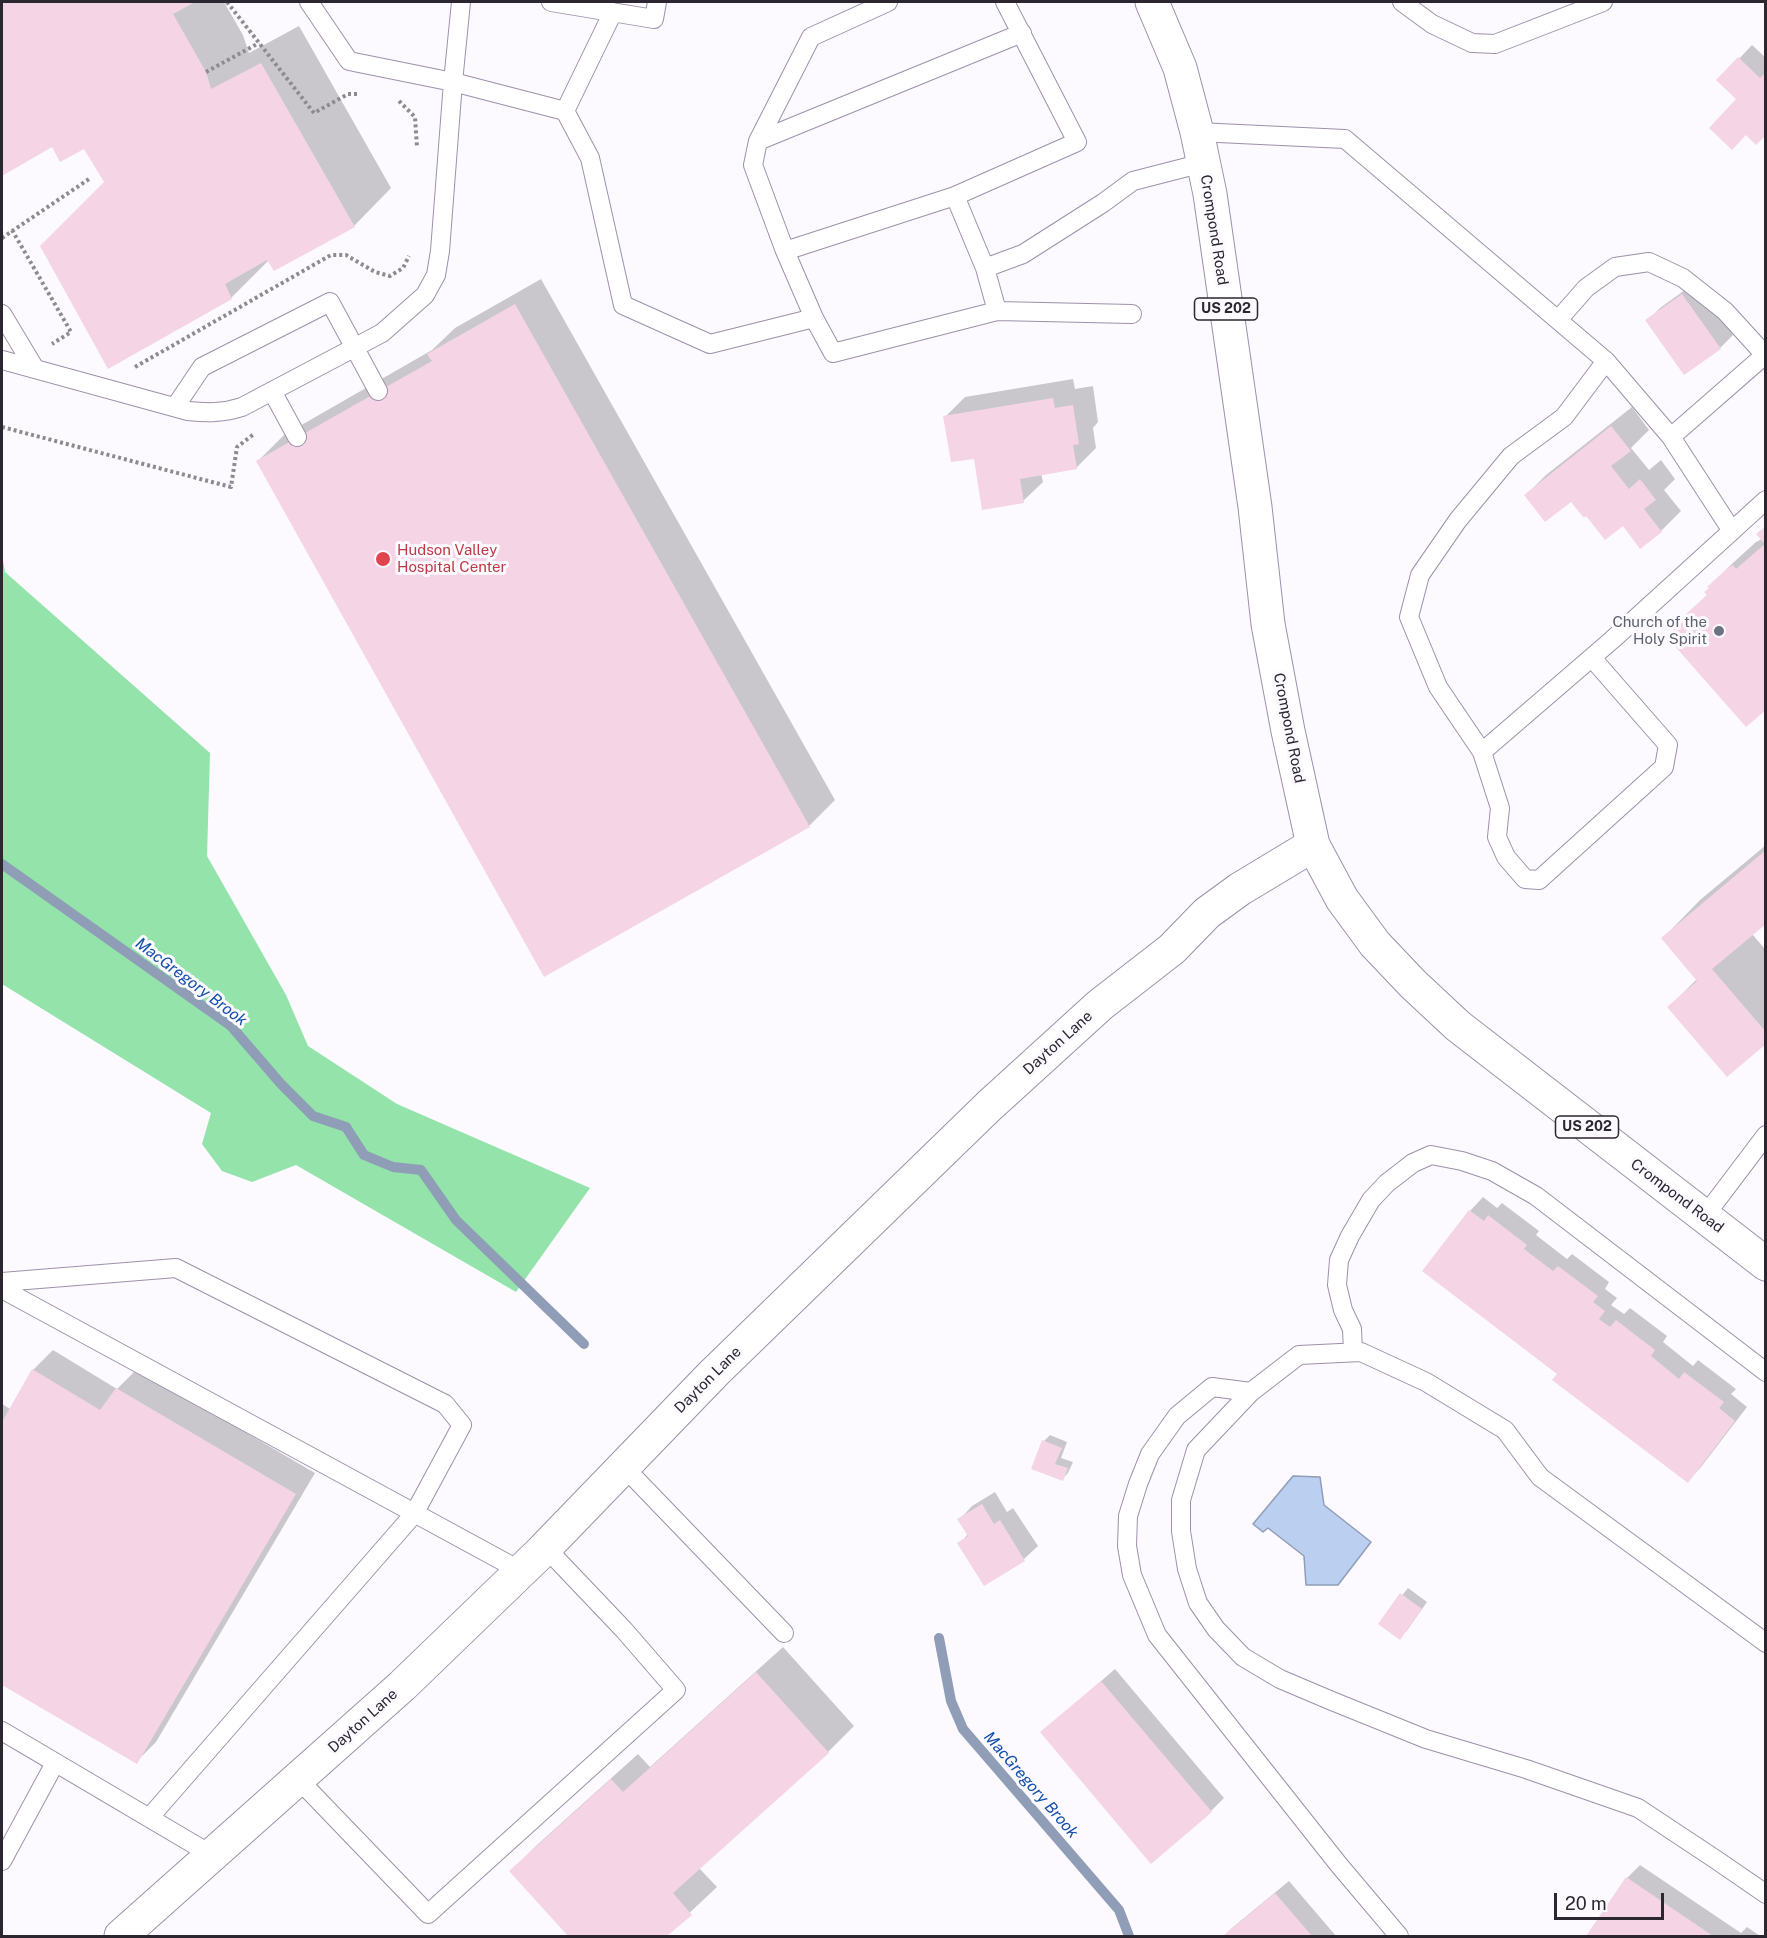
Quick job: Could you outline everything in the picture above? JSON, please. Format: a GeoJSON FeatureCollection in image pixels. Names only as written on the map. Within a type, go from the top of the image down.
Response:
{"type":"FeatureCollection","features":[{"type":"Feature","properties":{"kind":"street","name":"Crompond Road"},"geometry":{"type":"LineString","coordinates":[[1152,2],[1180,68],[1210,194],[1268,624],[1313,845],[1342,899],[1376,944],[1413,984],[1458,1026],[1766,1264]]}},
{"type":"Feature","properties":{"kind":"street","name":"Dayton Lane"},"geometry":{"type":"LineString","coordinates":[[121,1936],[402,1686],[545,1547],[714,1373],[988,1106],[1100,1005],[1172,950],[1207,913],[1240,889],[1313,845]]}},
{"type":"Feature","properties":{"kind":"lane"},"geometry":{"type":"LineString","coordinates":[[309,2],[349,61],[453,82],[565,111],[590,158],[623,305],[710,344],[814,318]]}},
{"type":"Feature","properties":{"kind":"lane"},"geometry":{"type":"LineString","coordinates":[[2,360],[175,407],[208,413],[225,412],[242,407],[382,333],[425,295],[436,275],[461,2]]}},
{"type":"Feature","properties":{"kind":"lane"},"geometry":{"type":"LineString","coordinates":[[551,2],[654,19],[657,2]]}},
{"type":"Feature","properties":{"kind":"lane"},"geometry":{"type":"LineString","coordinates":[[888,2],[811,37],[758,141],[753,165],[814,318],[833,353],[997,311],[1132,314]]}},
{"type":"Feature","properties":{"kind":"lane"},"geometry":{"type":"LineString","coordinates":[[786,250],[955,196],[1077,142],[1005,2]]}},
{"type":"Feature","properties":{"kind":"lane"},"geometry":{"type":"LineString","coordinates":[[1402,2],[1432,24],[1472,43],[1495,44],[1603,2]]}},
{"type":"Feature","properties":{"kind":"lane"},"geometry":{"type":"LineString","coordinates":[[565,111],[613,12]]}},
{"type":"Feature","properties":{"kind":"lane"},"geometry":{"type":"LineString","coordinates":[[758,141],[1022,33]]}},
{"type":"Feature","properties":{"kind":"lane"},"geometry":{"type":"LineString","coordinates":[[985,268],[1023,254],[1133,181],[1200,147],[1345,139],[1606,361],[1671,437],[1732,531]]}},
{"type":"Feature","properties":{"kind":"lane"},"geometry":{"type":"LineString","coordinates":[[955,196],[985,268],[997,311]]}},
{"type":"Feature","properties":{"kind":"lane"},"geometry":{"type":"LineString","coordinates":[[1558,320],[1586,288],[1615,267],[1649,262],[1683,278],[1725,311],[1765,354],[1671,437]]}},
{"type":"Feature","properties":{"kind":"lane"},"geometry":{"type":"LineString","coordinates":[[175,407],[202,367],[330,302],[378,392]]}},
{"type":"Feature","properties":{"kind":"lane"},"geometry":{"type":"LineString","coordinates":[[2,314],[35,369]]}},
{"type":"Feature","properties":{"kind":"lane"},"geometry":{"type":"LineString","coordinates":[[1592,658],[1668,745],[1664,767],[1539,880],[1525,879],[1506,857],[1497,837],[1500,807],[1482,752],[1438,687],[1409,617],[1420,575],[1458,520],[1511,456],[1564,417],[1606,361]]}},
{"type":"Feature","properties":{"kind":"lane"},"geometry":{"type":"LineString","coordinates":[[272,391],[297,437]]}},
{"type":"Feature","properties":{"kind":"lane"},"geometry":{"type":"LineString","coordinates":[[1482,752],[1592,658],[1766,500]]}},
{"type":"Feature","properties":{"kind":"lane"},"geometry":{"type":"LineString","coordinates":[[1704,1217],[1766,1135]]}},
{"type":"Feature","properties":{"kind":"lane"},"geometry":{"type":"LineString","coordinates":[[1353,1352],[1352,1329],[1343,1310],[1337,1285],[1339,1260],[1371,1200],[1387,1183],[1413,1163],[1431,1155],[1462,1161],[1492,1171],[1536,1196],[1766,1372]]}},
{"type":"Feature","properties":{"kind":"lane"},"geometry":{"type":"LineString","coordinates":[[2,1282],[176,1268],[445,1404],[462,1425],[414,1514],[149,1818]]}},
{"type":"Feature","properties":{"kind":"lane"},"geometry":{"type":"LineString","coordinates":[[2,1289],[521,1571]]}},
{"type":"Feature","properties":{"kind":"lane"},"geometry":{"type":"LineString","coordinates":[[1766,1642],[1540,1477],[1505,1430],[1426,1382],[1361,1352],[1299,1355],[1251,1392],[1197,1450],[1181,1500],[1181,1531],[1186,1569],[1198,1603],[1216,1629],[1244,1657],[1280,1679],[1426,1739],[1526,1769],[1638,1808],[1766,1894]]}},
{"type":"Feature","properties":{"kind":"lane"},"geometry":{"type":"LineString","coordinates":[[1251,1392],[1212,1387],[1177,1416],[1150,1454],[1128,1516],[1127,1546],[1132,1575],[1157,1635],[1339,1865],[1399,1936]]}},
{"type":"Feature","properties":{"kind":"lane"},"geometry":{"type":"LineString","coordinates":[[624,1467],[784,1633]]}},
{"type":"Feature","properties":{"kind":"lane"},"geometry":{"type":"LineString","coordinates":[[298,1779],[428,1914],[676,1690],[624,1630],[545,1547]]}},
{"type":"Feature","properties":{"kind":"lane"},"geometry":{"type":"LineString","coordinates":[[2,1731],[212,1855]]}},
{"type":"Feature","properties":{"kind":"lane"},"geometry":{"type":"LineString","coordinates":[[2,1861],[55,1763]]}},
{"type":"Feature","properties":{"kind":"path"},"geometry":{"type":"LineString","coordinates":[[227,2],[314,113],[348,94],[366,94]]}},
{"type":"Feature","properties":{"kind":"path"},"geometry":{"type":"LineString","coordinates":[[206,72],[259,42]]}},
{"type":"Feature","properties":{"kind":"path"},"geometry":{"type":"LineString","coordinates":[[393,98],[415,117],[417,156]]}},
{"type":"Feature","properties":{"kind":"path"},"geometry":{"type":"LineString","coordinates":[[2,238],[89,179]]}},
{"type":"Feature","properties":{"kind":"path"},"geometry":{"type":"LineString","coordinates":[[12,230],[72,332],[47,347]]}},
{"type":"Feature","properties":{"kind":"path"},"geometry":{"type":"LineString","coordinates":[[130,370],[331,255],[346,255],[375,272],[390,276],[403,268],[409,256]]}},
{"type":"Feature","properties":{"kind":"path"},"geometry":{"type":"LineString","coordinates":[[2,427],[231,487],[237,447],[259,430]]}},
{"type":"Feature","properties":{"kind":"green space"},"geometry":{"type":"Polygon","coordinates":[[[2,555],[5,572],[210,753],[207,856],[286,995],[308,1046],[397,1104],[590,1188],[516,1292],[296,1165],[252,1182],[222,1171],[202,1144],[211,1113],[2,984],[2,555]]]}},
{"type":"Feature","properties":{"kind":"water"},"geometry":{"type":"Polygon","coordinates":[[[1293,1476],[1320,1477],[1324,1505],[1371,1542],[1338,1585],[1306,1585],[1304,1556],[1268,1528],[1263,1532],[1253,1524],[1293,1476]]]}},
{"type":"Feature","properties":{"kind":"building"},"geometry":{"type":"Polygon","coordinates":[[[2,2],[195,2],[173,14],[206,72],[211,89],[261,63],[355,227],[274,271],[267,260],[225,284],[232,299],[108,369],[40,246],[104,182],[84,149],[60,162],[52,147],[2,176],[2,2]]]}},
{"type":"Feature","properties":{"kind":"building"},"geometry":{"type":"Polygon","coordinates":[[[1738,57],[1760,78],[1766,72],[1766,135],[1756,145],[1746,135],[1732,150],[1709,128],[1736,99],[1716,80],[1738,57]]]}},
{"type":"Feature","properties":{"kind":"building"},"geometry":{"type":"Polygon","coordinates":[[[1682,294],[1721,349],[1684,375],[1645,320],[1682,294]]]}},
{"type":"Feature","properties":{"kind":"building"},"geometry":{"type":"Polygon","coordinates":[[[515,304],[810,827],[544,977],[256,461],[432,361],[427,354],[515,304]]]}},
{"type":"Feature","properties":{"kind":"building"},"geometry":{"type":"Polygon","coordinates":[[[1053,398],[1055,408],[1073,405],[1079,444],[1073,445],[1077,469],[1020,479],[1024,503],[982,510],[974,459],[951,462],[943,416],[1053,398]]]}},
{"type":"Feature","properties":{"kind":"building"},"geometry":{"type":"Polygon","coordinates":[[[1611,426],[1631,451],[1611,466],[1629,489],[1640,479],[1656,500],[1644,509],[1662,532],[1640,549],[1623,526],[1605,540],[1586,516],[1584,518],[1571,502],[1545,522],[1524,495],[1611,426]]]}},
{"type":"Feature","properties":{"kind":"building","name":"Church of the Holy Spirit"},"geometry":{"type":"Polygon","coordinates":[[[1766,526],[1766,710],[1746,727],[1666,636],[1679,625],[1676,623],[1707,595],[1704,592],[1709,588],[1707,587],[1728,568],[1733,565],[1736,569],[1765,544],[1756,534],[1766,526]]]}},
{"type":"Feature","properties":{"kind":"building"},"geometry":{"type":"Polygon","coordinates":[[[1766,850],[1766,924],[1712,969],[1766,1032],[1766,1044],[1727,1077],[1667,1007],[1697,981],[1661,938],[1766,850]]]}},
{"type":"Feature","properties":{"kind":"building"},"geometry":{"type":"Polygon","coordinates":[[[1469,1210],[1484,1221],[1488,1215],[1527,1245],[1524,1249],[1553,1271],[1558,1266],[1598,1296],[1593,1302],[1605,1311],[1599,1319],[1610,1327],[1616,1320],[1655,1350],[1651,1356],[1679,1379],[1684,1372],[1724,1402],[1719,1408],[1735,1421],[1688,1483],[1552,1380],[1557,1374],[1422,1271],[1469,1210]]]}},
{"type":"Feature","properties":{"kind":"building"},"geometry":{"type":"Polygon","coordinates":[[[32,1369],[100,1410],[116,1388],[296,1494],[137,1764],[2,1685],[2,1422],[32,1369]]]}},
{"type":"Feature","properties":{"kind":"building"},"geometry":{"type":"Polygon","coordinates":[[[1042,1440],[1062,1448],[1055,1464],[1068,1468],[1063,1481],[1031,1469],[1042,1440]]]}},
{"type":"Feature","properties":{"kind":"building"},"geometry":{"type":"Polygon","coordinates":[[[982,1504],[994,1524],[1000,1520],[1025,1561],[984,1586],[957,1543],[968,1536],[957,1519],[982,1504]]]}},
{"type":"Feature","properties":{"kind":"building"},"geometry":{"type":"Polygon","coordinates":[[[1400,1593],[1422,1609],[1400,1640],[1378,1624],[1400,1593]]]}},
{"type":"Feature","properties":{"kind":"building"},"geometry":{"type":"Polygon","coordinates":[[[756,1672],[829,1753],[673,1893],[692,1915],[667,1936],[568,1936],[509,1871],[611,1779],[623,1792],[756,1672]]]}},
{"type":"Feature","properties":{"kind":"building"},"geometry":{"type":"Polygon","coordinates":[[[1101,1681],[1212,1812],[1151,1864],[1040,1732],[1101,1681]]]}},
{"type":"Feature","properties":{"kind":"building"},"geometry":{"type":"Polygon","coordinates":[[[1626,1877],[1713,1936],[1586,1936],[1626,1877]]]}},
{"type":"Feature","properties":{"kind":"building"},"geometry":{"type":"Polygon","coordinates":[[[1275,1893],[1312,1936],[1223,1936],[1275,1893]]]}},
{"type":"Feature","properties":{"kind":"waterway","name":"MacGregory Brook"},"geometry":{"type":"LineString","coordinates":[[2,864],[231,1026],[281,1084],[313,1116],[346,1127],[364,1155],[393,1167],[421,1170],[456,1220],[584,1344]]}},
{"type":"Feature","properties":{"kind":"waterway","name":"MacGregory Brook"},"geometry":{"type":"LineString","coordinates":[[939,1638],[951,1701],[963,1729],[1119,1910],[1129,1936]]}},
{"type":"Feature","properties":{"kind":"place","name":"Hudson Valley Hospital Center"},"geometry":{"type":"Point","coordinates":[383,559]}},
{"type":"Feature","properties":{"kind":"place","name":"Church of the Holy Spirit"},"geometry":{"type":"Point","coordinates":[1719,631]}}]}
